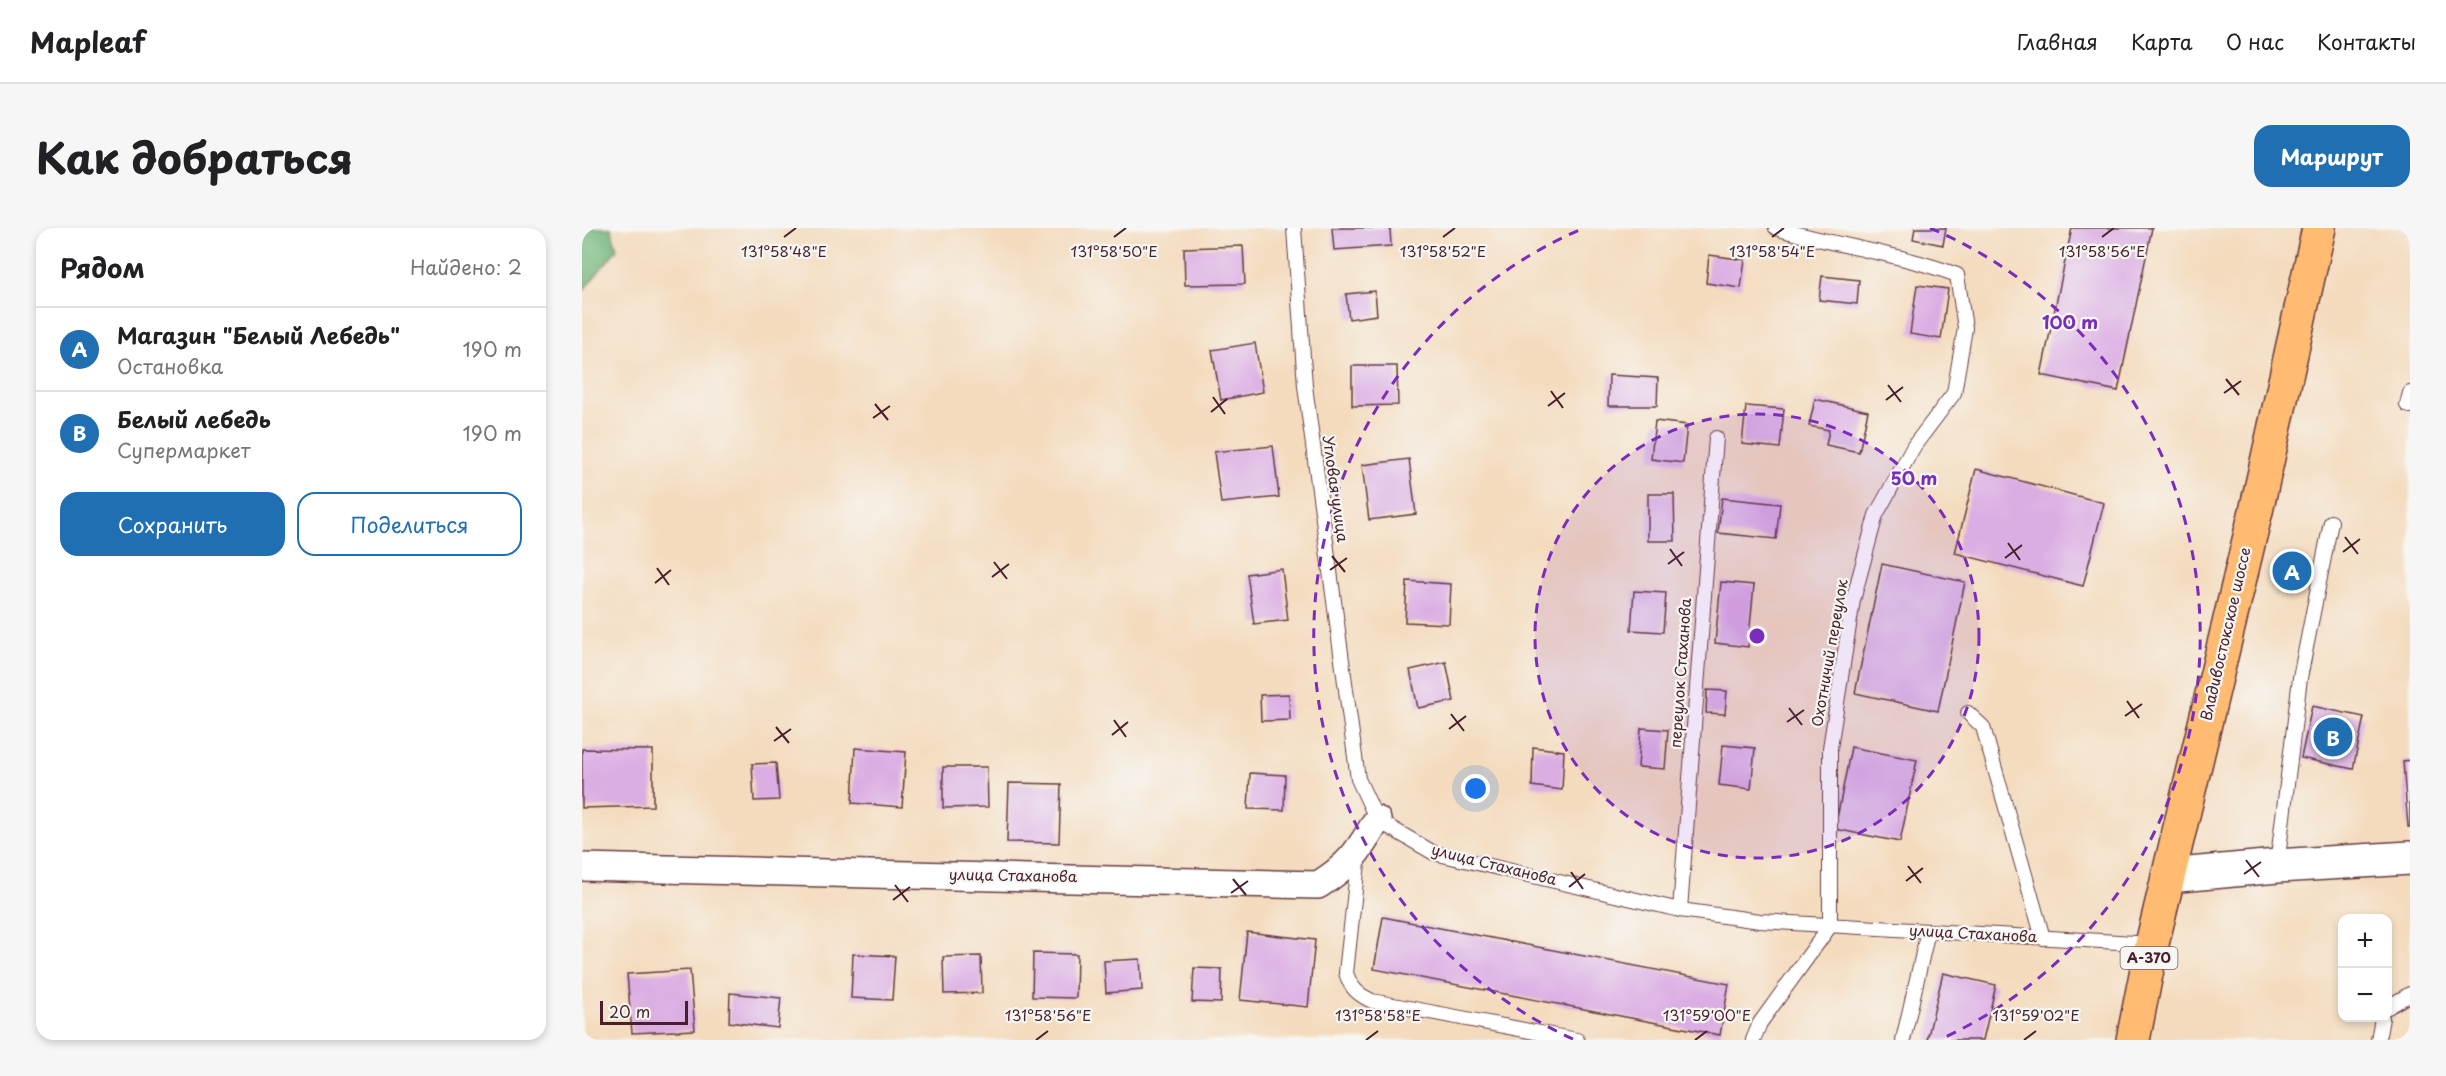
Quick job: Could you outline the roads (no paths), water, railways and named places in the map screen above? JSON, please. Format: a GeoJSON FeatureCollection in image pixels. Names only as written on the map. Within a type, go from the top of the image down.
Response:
{"type":"FeatureCollection","features":[{"type":"Feature","properties":{"kind":"highway","name":"Владивостокское шоссе"},"geometry":{"type":"LineString","coordinates":[[2133,1040],[2152,944],[2259,495],[2319,228]]}},
{"type":"Feature","properties":{"kind":"street","name":"улица Стаханова"},"geometry":{"type":"LineString","coordinates":[[582,867],[1318,885],[1342,870],[1359,851],[1377,820]]}},
{"type":"Feature","properties":{"kind":"street"},"geometry":{"type":"LineString","coordinates":[[2168,876],[2277,866],[2410,858]]}},
{"type":"Feature","properties":{"kind":"lane","name":"Угловая улица"},"geometry":{"type":"LineString","coordinates":[[1294,228],[1305,386],[1358,779],[1377,820]]}},
{"type":"Feature","properties":{"kind":"lane","name":"Охотничий переулок"},"geometry":{"type":"LineString","coordinates":[[1776,228],[1821,242],[1918,261],[1956,275],[1965,328],[1954,393],[1914,446],[1876,515],[1852,600],[1830,748],[1830,926]]}},
{"type":"Feature","properties":{"kind":"lane"},"geometry":{"type":"LineString","coordinates":[[2410,393],[2408,405],[2410,406]]}},
{"type":"Feature","properties":{"kind":"lane","name":"переулок Стаханова"},"geometry":{"type":"LineString","coordinates":[[1680,910],[1716,438]]}},
{"type":"Feature","properties":{"kind":"lane"},"geometry":{"type":"LineString","coordinates":[[2277,866],[2300,678],[2331,522]]}},
{"type":"Feature","properties":{"kind":"lane"},"geometry":{"type":"LineString","coordinates":[[1968,713],[1983,727],[2043,938]]}},
{"type":"Feature","properties":{"kind":"lane","name":"улица Стаханова"},"geometry":{"type":"LineString","coordinates":[[1377,820],[1434,853],[1680,910],[1760,921],[2152,944]]}},
{"type":"Feature","properties":{"kind":"lane"},"geometry":{"type":"LineString","coordinates":[[1359,851],[1346,973],[1350,985],[1359,995],[1372,1001],[1577,1040]]}},
{"type":"Feature","properties":{"kind":"lane"},"geometry":{"type":"LineString","coordinates":[[1753,1040],[1760,1023],[1830,926]]}},
{"type":"Feature","properties":{"kind":"lane"},"geometry":{"type":"LineString","coordinates":[[1903,1040],[1928,931]]}},
{"type":"Feature","properties":{"kind":"lane"},"geometry":{"type":"LineString","coordinates":[[2392,1005],[2410,994]]}},
{"type":"Feature","properties":{"kind":"lane"},"geometry":{"type":"LineString","coordinates":[[2378,1040],[2381,1022]]}},
{"type":"Feature","properties":{"kind":"place","name":"Магазин \"Белый Лебедь\""},"geometry":{"type":"Point","coordinates":[2292,571]}},
{"type":"Feature","properties":{"kind":"place","name":"Белый лебедь"},"geometry":{"type":"Point","coordinates":[2333,737]}}]}
